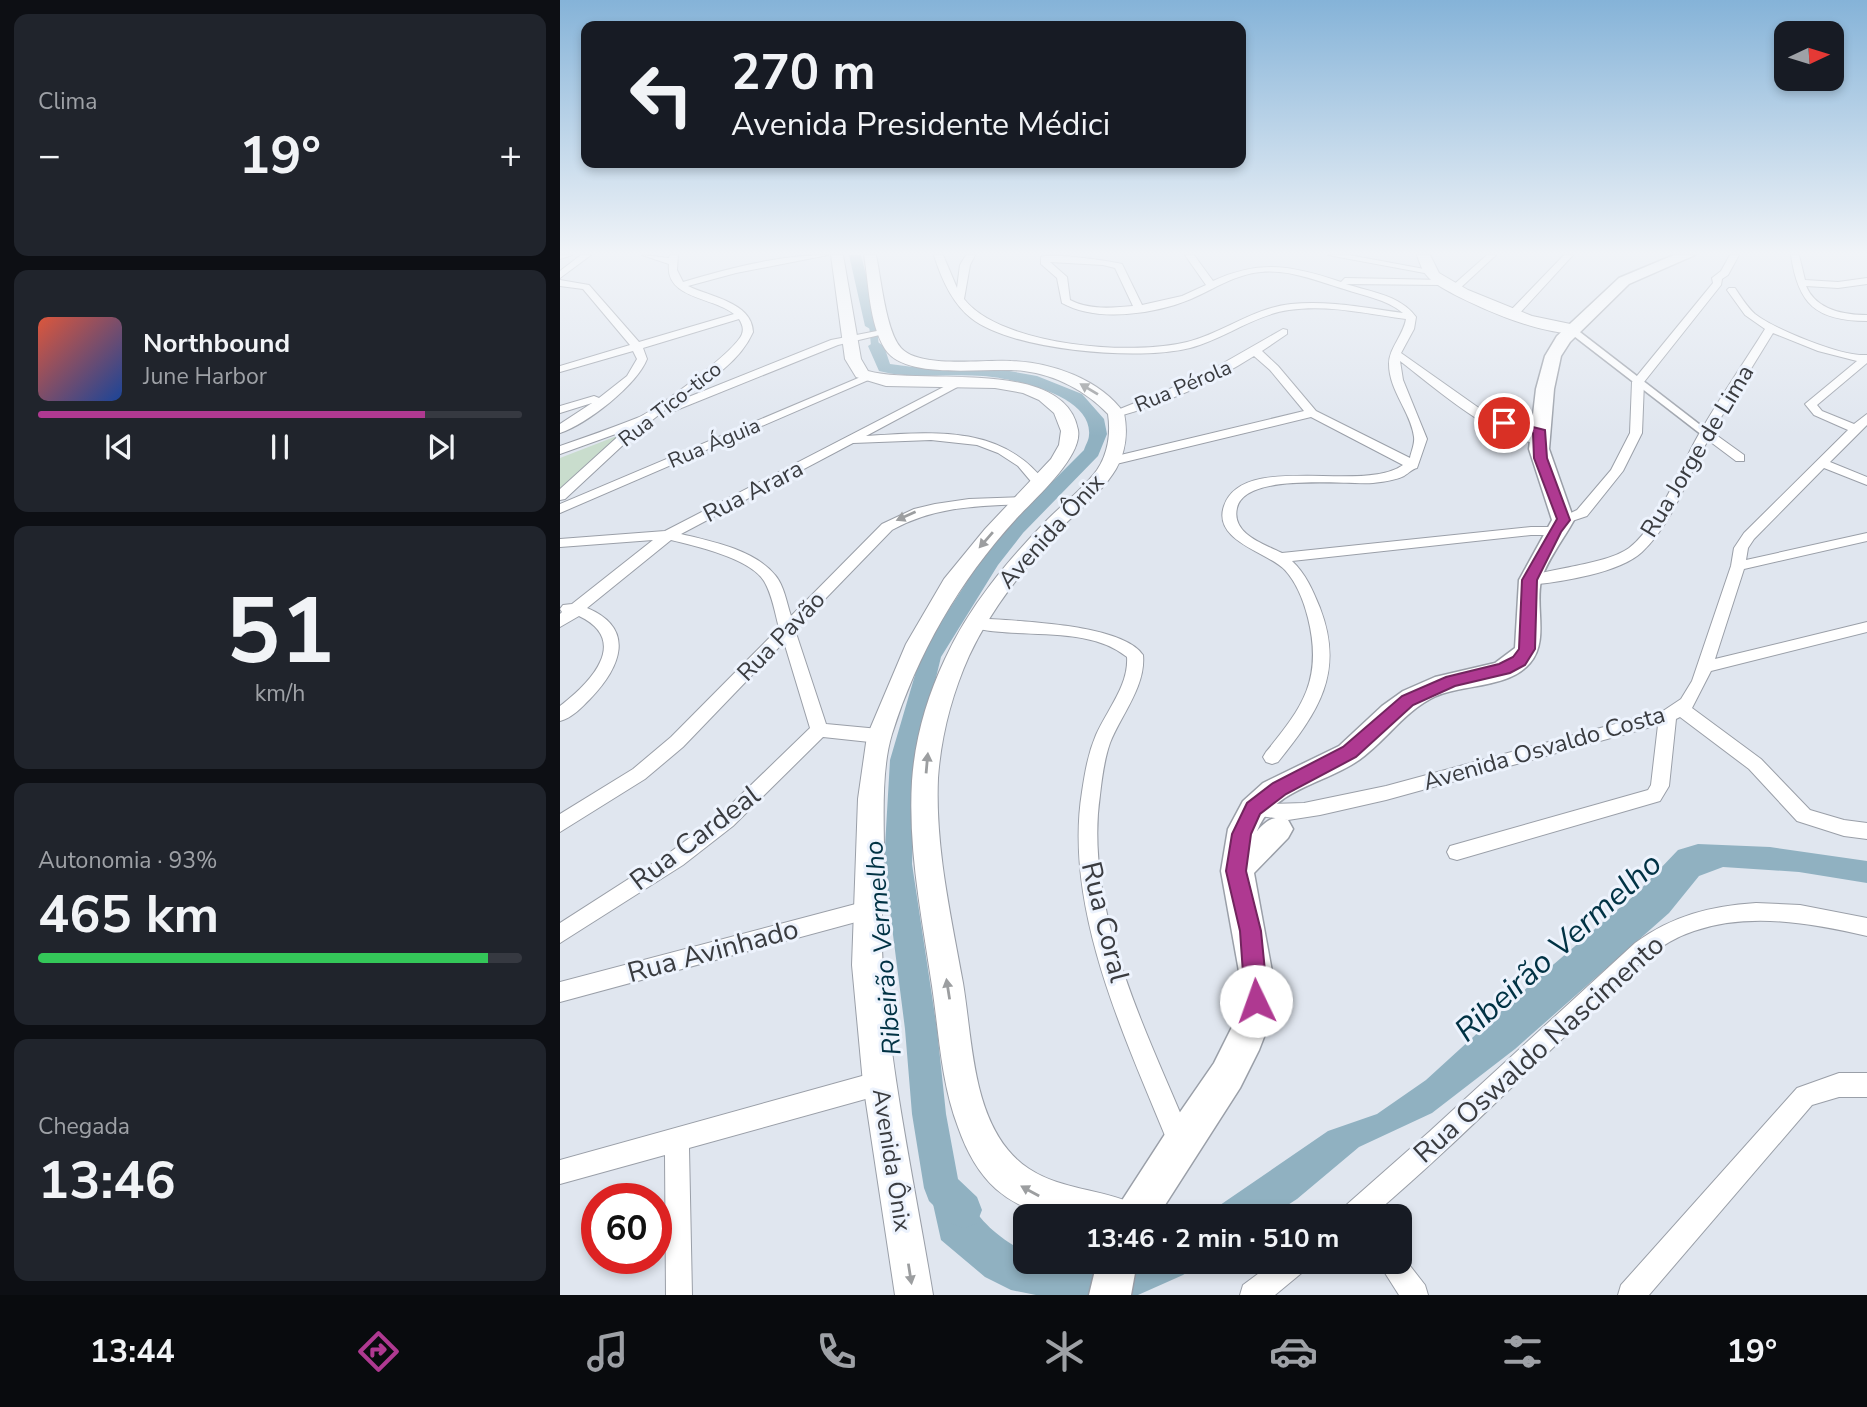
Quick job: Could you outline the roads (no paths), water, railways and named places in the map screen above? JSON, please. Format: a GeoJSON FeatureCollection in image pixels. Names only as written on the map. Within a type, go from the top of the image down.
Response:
{"type":"FeatureCollection","features":[{"type":"Feature","properties":{"kind":"main road"},"geometry":{"type":"LineString","coordinates":[[848,315],[855,365],[867,378]]}},
{"type":"Feature","properties":{"kind":"main road"},"geometry":{"type":"LineString","coordinates":[[882,315],[892,348],[909,359],[926,363],[995,364],[1039,369],[1091,390],[1116,413]]}},
{"type":"Feature","properties":{"kind":"main road"},"geometry":{"type":"LineString","coordinates":[[1518,315],[1568,329]]}},
{"type":"Feature","properties":{"kind":"main road"},"geometry":{"type":"LineString","coordinates":[[1533,434],[1553,356],[1548,346],[1555,336],[1568,329],[1582,315]]}},
{"type":"Feature","properties":{"kind":"main road"},"geometry":{"type":"LineString","coordinates":[[1143,1204],[1238,1054],[1254,1016],[1256,985],[1251,931],[1236,871],[1247,821],[1280,788],[1349,752],[1392,712],[1423,692],[1451,681],[1504,669],[1519,661],[1527,649],[1530,580],[1559,525],[1533,434],[1532,377],[1542,346],[1584,315]]}},
{"type":"Feature","properties":{"kind":"main road","name":"Avenida Ônix"},"geometry":{"type":"LineString","coordinates":[[867,378],[898,382],[995,383],[1027,389],[1045,397],[1062,411],[1070,425],[1068,445],[1058,462],[1021,500],[955,579],[930,620],[901,679],[879,736],[870,799],[867,965],[880,1083],[914,1295]]}},
{"type":"Feature","properties":{"kind":"main road","name":"Avenida Ônix"},"geometry":{"type":"LineString","coordinates":[[1065,1204],[1047,1200],[1013,1182],[994,1161],[972,1118],[934,899],[925,790],[928,751],[938,709],[975,623],[1016,563],[1102,475],[1112,461],[1118,434],[1116,413]]}},
{"type":"Feature","properties":{"kind":"main road"},"geometry":{"type":"LineString","coordinates":[[1236,871],[1278,829]]}},
{"type":"Feature","properties":{"kind":"main road"},"geometry":{"type":"LineString","coordinates":[[1110,1295],[1114,1274]]}},
{"type":"Feature","properties":{"kind":"street"},"geometry":{"type":"LineString","coordinates":[[560,429],[610,394],[639,369],[642,359],[637,347],[610,315]]}},
{"type":"Feature","properties":{"kind":"street"},"geometry":{"type":"LineString","coordinates":[[560,369],[740,315]]}},
{"type":"Feature","properties":{"kind":"street","name":"Rua Tico-tico"},"geometry":{"type":"LineString","coordinates":[[560,496],[644,420],[738,349],[748,329],[741,315]]}},
{"type":"Feature","properties":{"kind":"street"},"geometry":{"type":"LineString","coordinates":[[975,315],[1007,331],[1064,344],[1120,350],[1159,350],[1185,346],[1216,336],[1261,315]]}},
{"type":"Feature","properties":{"kind":"street"},"geometry":{"type":"LineString","coordinates":[[1272,757],[1306,715],[1318,691],[1323,658],[1322,643],[1309,601],[1294,572],[1280,558],[1242,537],[1231,522],[1230,512],[1233,502],[1247,488],[1280,478],[1375,479],[1398,474],[1413,465],[1421,448],[1421,439],[1395,374],[1395,353],[1410,329],[1411,317],[1398,315]]}},
{"type":"Feature","properties":{"kind":"street"},"geometry":{"type":"LineString","coordinates":[[1280,558],[1531,531],[1559,525],[1582,513],[1617,471],[1633,442],[1638,424],[1638,382],[1695,315]]}},
{"type":"Feature","properties":{"kind":"street"},"geometry":{"type":"LineString","coordinates":[[1751,315],[1828,350],[1866,358]]}},
{"type":"Feature","properties":{"kind":"street"},"geometry":{"type":"LineString","coordinates":[[1844,315],[1867,318]]}},
{"type":"Feature","properties":{"kind":"street","name":"Rua Jorge de Lima"},"geometry":{"type":"LineString","coordinates":[[1530,580],[1543,580],[1602,565],[1637,550],[1651,531],[1706,433],[1772,327]]}},
{"type":"Feature","properties":{"kind":"street"},"geometry":{"type":"LineString","coordinates":[[1568,329],[1740,458]]}},
{"type":"Feature","properties":{"kind":"street"},"geometry":{"type":"LineString","coordinates":[[560,450],[644,420],[852,337],[885,332]]}},
{"type":"Feature","properties":{"kind":"street","name":"Rua Pérola"},"geometry":{"type":"LineString","coordinates":[[1116,413],[1179,392],[1217,375],[1283,332]]}},
{"type":"Feature","properties":{"kind":"street"},"geometry":{"type":"LineString","coordinates":[[1256,352],[1274,368],[1312,412],[1413,465]]}},
{"type":"Feature","properties":{"kind":"street"},"geometry":{"type":"LineString","coordinates":[[1395,353],[1508,433],[1533,434]]}},
{"type":"Feature","properties":{"kind":"street"},"geometry":{"type":"LineString","coordinates":[[1862,423],[1818,414],[1811,404],[1866,358]]}},
{"type":"Feature","properties":{"kind":"street","name":"Rua Águia"},"geometry":{"type":"LineString","coordinates":[[560,509],[867,378]]}},
{"type":"Feature","properties":{"kind":"street","name":"Rua Arara"},"geometry":{"type":"LineString","coordinates":[[560,622],[568,609],[668,534],[853,440],[959,382]]}},
{"type":"Feature","properties":{"kind":"street"},"geometry":{"type":"LineString","coordinates":[[560,410],[610,394]]}},
{"type":"Feature","properties":{"kind":"street"},"geometry":{"type":"LineString","coordinates":[[1112,461],[1312,412]]}},
{"type":"Feature","properties":{"kind":"street","name":"Avenida Osvaldo Costa"},"geometry":{"type":"LineString","coordinates":[[1247,821],[1412,786],[1674,712],[1693,693],[1706,667],[1738,566],[1741,548],[1749,536],[1862,423]]}},
{"type":"Feature","properties":{"kind":"street"},"geometry":{"type":"LineString","coordinates":[[853,440],[931,436],[974,441],[1000,448],[1020,460],[1039,482]]}},
{"type":"Feature","properties":{"kind":"street"},"geometry":{"type":"LineString","coordinates":[[1821,463],[1867,481]]}},
{"type":"Feature","properties":{"kind":"street","name":"Rua Pavão"},"geometry":{"type":"LineString","coordinates":[[560,824],[603,799],[654,762],[789,629],[877,534],[912,513],[940,506],[1021,500]]}},
{"type":"Feature","properties":{"kind":"street"},"geometry":{"type":"LineString","coordinates":[[560,542],[668,534],[740,557],[762,570],[770,578],[789,629],[819,730],[879,736]]}},
{"type":"Feature","properties":{"kind":"street"},"geometry":{"type":"LineString","coordinates":[[1738,566],[1867,537]]}},
{"type":"Feature","properties":{"kind":"street"},"geometry":{"type":"LineString","coordinates":[[560,715],[594,686],[606,669],[611,653],[611,642],[604,626],[568,609]]}},
{"type":"Feature","properties":{"kind":"street","name":"Rua Coral"},"geometry":{"type":"LineString","coordinates":[[975,623],[1095,636],[1121,644],[1135,655],[1137,663],[1132,681],[1096,762],[1087,803],[1088,872],[1096,910],[1116,974],[1181,1143]]}},
{"type":"Feature","properties":{"kind":"street"},"geometry":{"type":"LineString","coordinates":[[1706,667],[1867,627]]}},
{"type":"Feature","properties":{"kind":"street"},"geometry":{"type":"LineString","coordinates":[[1457,852],[1654,796],[1660,786],[1674,712],[1755,764],[1804,816],[1844,828],[1867,831]]}},
{"type":"Feature","properties":{"kind":"street","name":"Rua Cardeal"},"geometry":{"type":"LineString","coordinates":[[560,934],[676,859],[726,821],[819,730]]}},
{"type":"Feature","properties":{"kind":"street","name":"Avenida Osvaldo Costa"},"geometry":{"type":"LineString","coordinates":[[1247,821],[1264,833],[1278,829],[1308,810]]}},
{"type":"Feature","properties":{"kind":"street","name":"Rua Avinhado"},"geometry":{"type":"LineString","coordinates":[[560,992],[867,910]]}},
{"type":"Feature","properties":{"kind":"street","name":"Rua Oswaldo Nascimento"},"geometry":{"type":"LineString","coordinates":[[1368,1204],[1621,970],[1670,931],[1688,923],[1734,913],[1806,914],[1867,927]]}},
{"type":"Feature","properties":{"kind":"street"},"geometry":{"type":"LineString","coordinates":[[560,1172],[880,1083]]}},
{"type":"Feature","properties":{"kind":"street"},"geometry":{"type":"LineString","coordinates":[[1631,1295],[1805,1096],[1839,1085],[1867,1085]]}},
{"type":"Feature","properties":{"kind":"street"},"geometry":{"type":"LineString","coordinates":[[677,1138],[679,1295]]}},
{"type":"Feature","properties":{"kind":"street"},"geometry":{"type":"LineString","coordinates":[[1253,1295],[1280,1274]]}},
{"type":"Feature","properties":{"kind":"street"},"geometry":{"type":"LineString","coordinates":[[1400,1274],[1415,1295]]}},
{"type":"Feature","properties":{"kind":"water","name":"Ribeirão Vermelho"},"geometry":{"type":"Polygon","coordinates":[[[1698,844],[1770,847],[1867,861],[1867,883],[1799,872],[1723,867],[1699,876],[1669,913],[1515,1049],[1432,1113],[1359,1147],[1289,1204],[1222,1204],[1328,1131],[1377,1114],[1426,1080],[1540,976],[1637,893],[1678,850],[1698,844]]]}},
{"type":"Feature","properties":{"kind":"water"},"geometry":{"type":"Polygon","coordinates":[[[942,1188],[963,1191],[989,1227],[1013,1245],[1013,1274],[1185,1274],[1138,1295],[1036,1295],[1011,1290],[985,1277],[941,1240],[933,1204],[942,1188]]]}},
{"type":"Feature","properties":{"kind":"waterway","name":"Ribeirão Vermelho"},"geometry":{"type":"LineString","coordinates":[[869,315],[872,326]]}},
{"type":"Feature","properties":{"kind":"waterway","name":"Ribeirão Vermelho"},"geometry":{"type":"LineString","coordinates":[[872,326],[876,346]]}},
{"type":"Feature","properties":{"kind":"waterway","name":"Ribeirão Vermelho"},"geometry":{"type":"LineString","coordinates":[[876,346],[885,368],[913,372],[982,371],[1031,379],[1076,398],[1095,419],[1098,434],[1092,452],[1016,529],[990,562],[930,657],[903,760],[898,864],[921,1029],[929,1114],[942,1188],[964,1210]]}}]}
